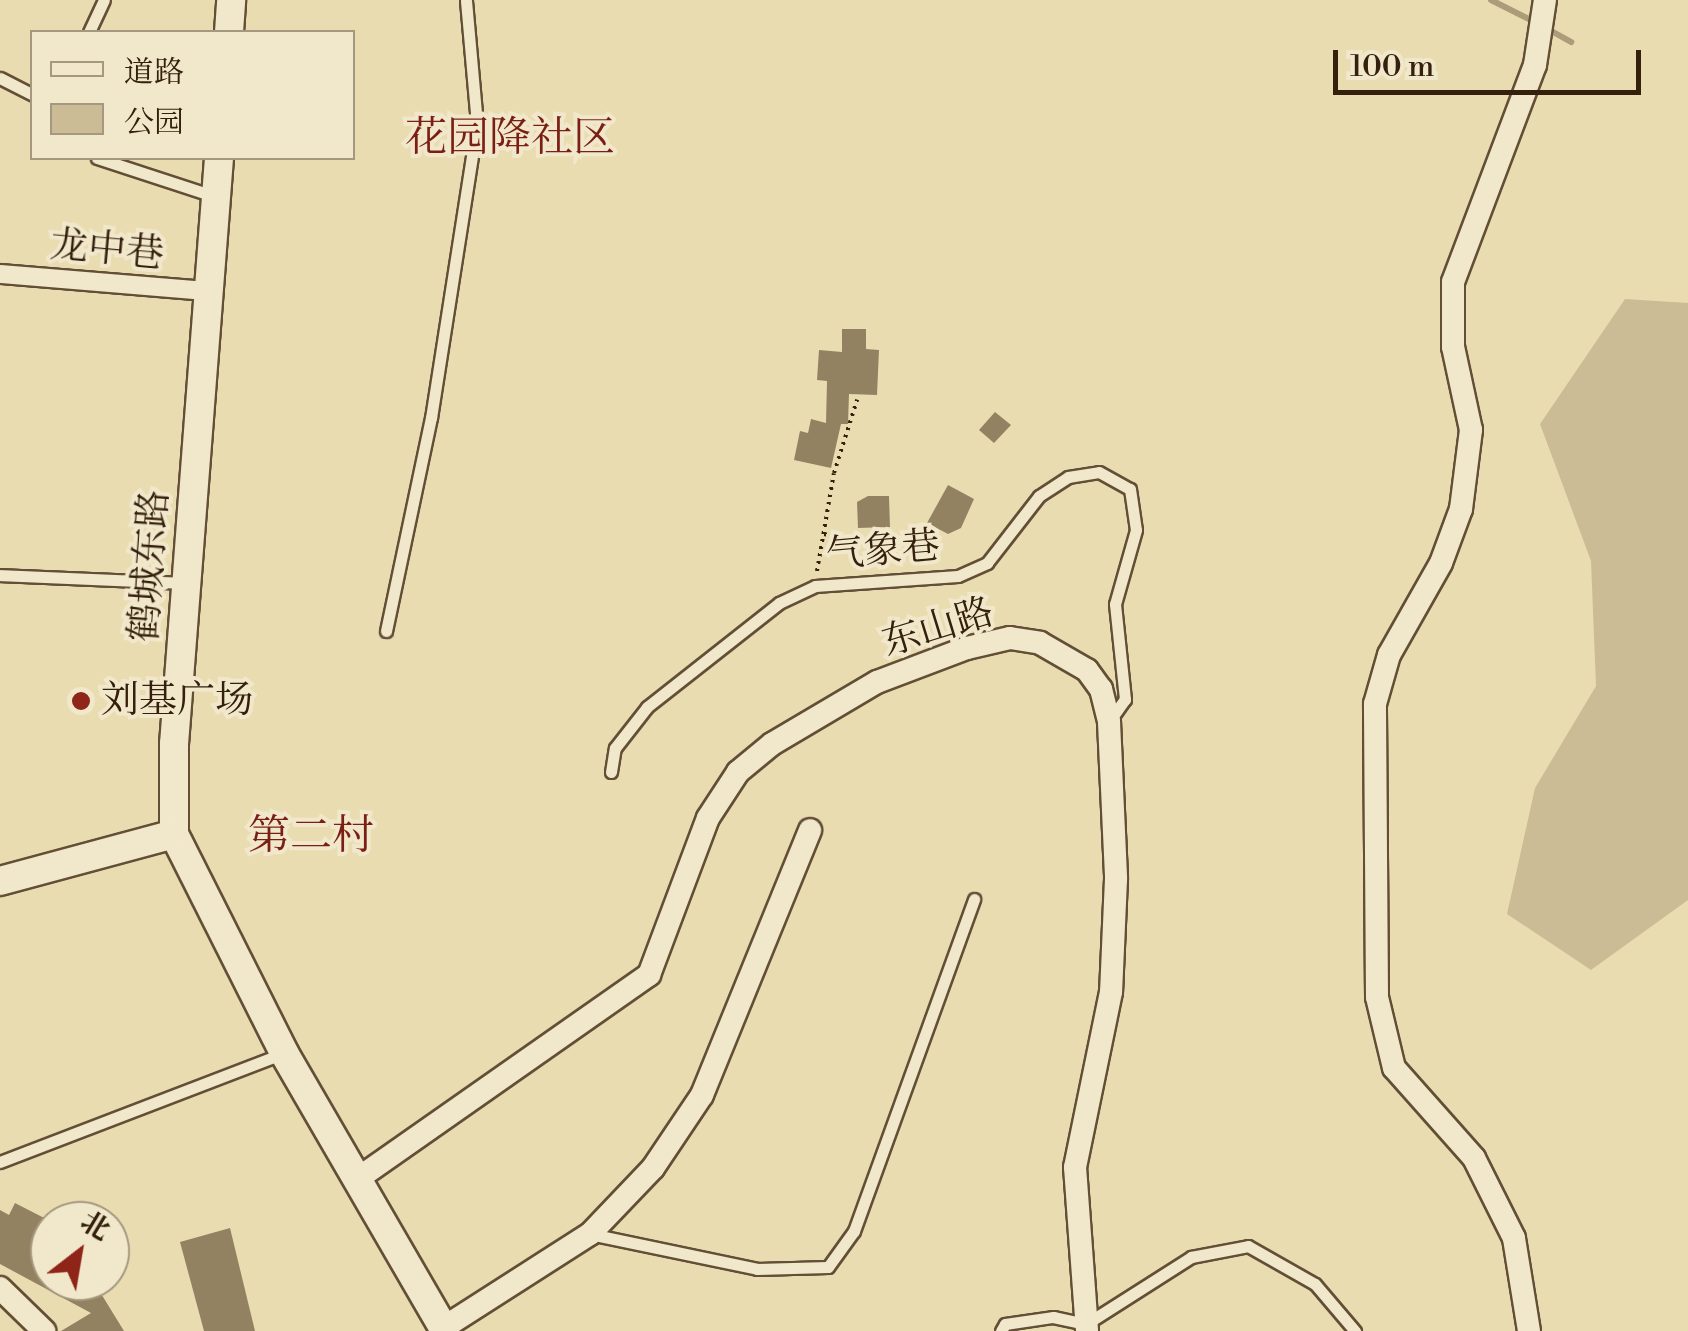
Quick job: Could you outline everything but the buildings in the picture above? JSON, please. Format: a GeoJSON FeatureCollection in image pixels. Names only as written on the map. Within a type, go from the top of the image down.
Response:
{"type":"FeatureCollection","features":[{"type":"Feature","properties":{"kind":"street"},"geometry":{"type":"LineString","coordinates":[[229,30],[231,0]]}},
{"type":"Feature","properties":{"kind":"street"},"geometry":{"type":"LineString","coordinates":[[1529,1331],[1514,1238],[1474,1158],[1394,1068],[1376,997],[1375,704],[1390,655],[1440,563],[1461,510],[1471,430],[1453,346],[1453,282],[1542,32],[1545,0]]}},
{"type":"Feature","properties":{"kind":"street","name":"鹤城东路"},"geometry":{"type":"LineString","coordinates":[[219,160],[186,583],[174,834],[284,1053],[444,1329]]}},
{"type":"Feature","properties":{"kind":"street","name":"龙中巷"},"geometry":{"type":"LineString","coordinates":[[0,274],[209,291]]}},
{"type":"Feature","properties":{"kind":"street","name":"东山路"},"geometry":{"type":"LineString","coordinates":[[356,1180],[650,975],[725,788],[811,720],[878,682],[1010,638],[1040,643],[1087,670],[1101,689],[1109,722],[1116,878],[1111,992],[1075,1167],[1086,1328]]}},
{"type":"Feature","properties":{"kind":"street"},"geometry":{"type":"LineString","coordinates":[[444,1329],[590,1234],[653,1168],[702,1095],[810,830]]}},
{"type":"Feature","properties":{"kind":"street"},"geometry":{"type":"LineString","coordinates":[[0,881],[174,834]]}},
{"type":"Feature","properties":{"kind":"street"},"geometry":{"type":"LineString","coordinates":[[0,1288],[44,1331]]}},
{"type":"Feature","properties":{"kind":"lane"},"geometry":{"type":"LineString","coordinates":[[90,30],[104,0]]}},
{"type":"Feature","properties":{"kind":"lane"},"geometry":{"type":"LineString","coordinates":[[386,631],[431,418],[477,124],[466,0]]}},
{"type":"Feature","properties":{"kind":"lane"},"geometry":{"type":"LineString","coordinates":[[0,78],[30,93]]}},
{"type":"Feature","properties":{"kind":"lane"},"geometry":{"type":"LineString","coordinates":[[103,160],[216,196]]}},
{"type":"Feature","properties":{"kind":"lane","name":"气象巷"},"geometry":{"type":"LineString","coordinates":[[612,772],[615,748],[647,706],[760,616],[814,586],[958,576],[987,563],[1039,496],[1068,477],[1100,472],[1130,489],[1136,530],[1115,604],[1125,699],[1109,722]]}},
{"type":"Feature","properties":{"kind":"lane"},"geometry":{"type":"LineString","coordinates":[[0,575],[186,583]]}},
{"type":"Feature","properties":{"kind":"lane"},"geometry":{"type":"LineString","coordinates":[[590,1234],[757,1269],[828,1266],[854,1231],[974,898]]}},
{"type":"Feature","properties":{"kind":"lane"},"geometry":{"type":"LineString","coordinates":[[0,1162],[284,1053]]}},
{"type":"Feature","properties":{"kind":"lane"},"geometry":{"type":"LineString","coordinates":[[1000,1331],[1005,1324],[1052,1317],[1086,1328],[1191,1258],[1248,1246],[1316,1284],[1355,1331]]}},
{"type":"Feature","properties":{"kind":"path"},"geometry":{"type":"LineString","coordinates":[[814,586],[857,400]]}},
{"type":"Feature","properties":{"kind":"path"},"geometry":{"type":"LineString","coordinates":[[824,534],[890,550],[928,542]]}},
{"type":"Feature","properties":{"kind":"green space"},"geometry":{"type":"Polygon","coordinates":[[[1625,299],[1688,303],[1688,900],[1591,970],[1507,914],[1535,788],[1596,686],[1591,561],[1540,424],[1625,299]]]}},
{"type":"Feature","properties":{"kind":"waterway"},"geometry":{"type":"LineString","coordinates":[[1491,0],[1535,22]]}},
{"type":"Feature","properties":{"kind":"waterway"},"geometry":{"type":"LineString","coordinates":[[1546,28],[1571,42]]}},
{"type":"Feature","properties":{"kind":"place","name":"刘基广场"},"geometry":{"type":"Point","coordinates":[81,701]}},
{"type":"Feature","properties":{"kind":"district","name":"花园降社区"},"geometry":{"type":"Point","coordinates":[510,139]}},
{"type":"Feature","properties":{"kind":"district","name":"第二村"},"geometry":{"type":"Point","coordinates":[311,837]}}]}
